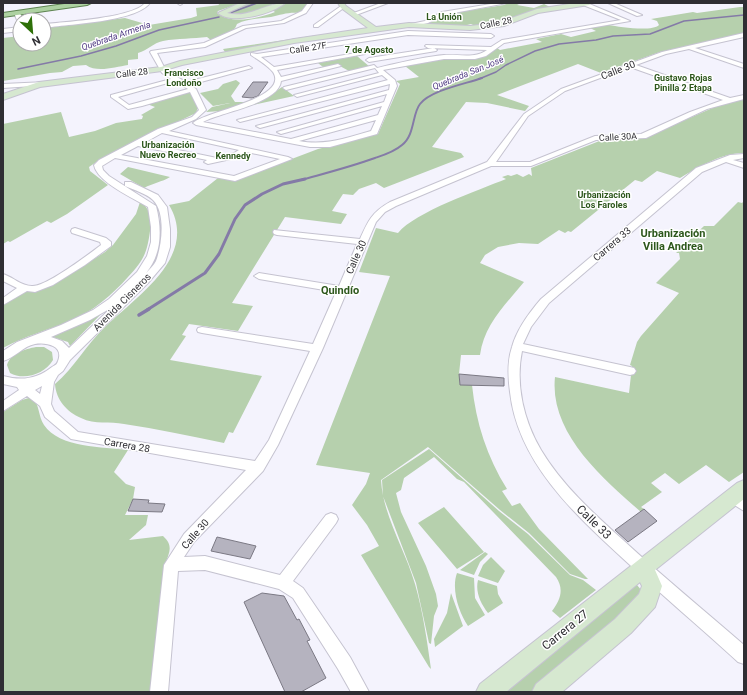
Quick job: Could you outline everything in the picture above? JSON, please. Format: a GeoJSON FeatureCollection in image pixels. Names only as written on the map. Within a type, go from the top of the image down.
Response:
{"type":"FeatureCollection","features":[{"type":"Feature","properties":{"kind":"main road"},"geometry":{"type":"LineString","coordinates":[[3,14],[74,3]]}},
{"type":"Feature","properties":{"kind":"main road"},"geometry":{"type":"LineString","coordinates":[[43,12],[87,3]]}},
{"type":"Feature","properties":{"kind":"street"},"geometry":{"type":"LineString","coordinates":[[52,25],[123,16],[144,8],[148,3]]}},
{"type":"Feature","properties":{"kind":"street"},"geometry":{"type":"LineString","coordinates":[[246,3],[221,13],[227,16],[243,16],[266,11],[282,3]]}},
{"type":"Feature","properties":{"kind":"street"},"geometry":{"type":"LineString","coordinates":[[99,170],[98,165],[161,131],[194,118],[201,114],[203,110],[193,89],[162,69],[153,52],[205,45],[245,27],[282,22],[304,12],[311,3]]}},
{"type":"Feature","properties":{"kind":"street"},"geometry":{"type":"LineString","coordinates":[[330,36],[354,14],[386,3]]}},
{"type":"Feature","properties":{"kind":"street"},"geometry":{"type":"LineString","coordinates":[[422,24],[442,14],[505,3]]}},
{"type":"Feature","properties":{"kind":"street"},"geometry":{"type":"LineString","coordinates":[[287,58],[422,43],[501,42],[627,21],[587,3]]}},
{"type":"Feature","properties":{"kind":"street","name":"Calle 28"},"geometry":{"type":"LineString","coordinates":[[3,86],[50,84],[162,69],[180,63],[294,41],[399,26],[409,29],[422,24],[477,28],[502,24],[537,11],[587,3]]}},
{"type":"Feature","properties":{"kind":"street"},"geometry":{"type":"LineString","coordinates":[[610,3],[639,15]]}},
{"type":"Feature","properties":{"kind":"street"},"geometry":{"type":"LineString","coordinates":[[316,26],[342,5],[375,30]]}},
{"type":"Feature","properties":{"kind":"street"},"geometry":{"type":"LineString","coordinates":[[477,28],[501,42]]}},
{"type":"Feature","properties":{"kind":"street"},"geometry":{"type":"LineString","coordinates":[[409,29],[422,43],[444,57]]}},
{"type":"Feature","properties":{"kind":"street","name":"Calle 27F"},"geometry":{"type":"LineString","coordinates":[[256,56],[409,29],[491,36]]}},
{"type":"Feature","properties":{"kind":"street","name":"Calle 30"},"geometry":{"type":"LineString","coordinates":[[159,692],[171,565],[190,538],[258,467],[274,442],[317,348],[372,221],[382,210],[490,164],[526,115],[563,90],[664,53],[744,35]]}},
{"type":"Feature","properties":{"kind":"street"},"geometry":{"type":"LineString","coordinates":[[294,41],[316,62]]}},
{"type":"Feature","properties":{"kind":"street"},"geometry":{"type":"LineString","coordinates":[[292,66],[278,80],[277,87],[271,94],[254,102],[208,117],[196,123],[310,145],[330,145],[374,132],[394,86],[392,81],[378,69],[444,57],[475,57],[484,55],[501,42]]}},
{"type":"Feature","properties":{"kind":"street"},"geometry":{"type":"LineString","coordinates":[[422,43],[492,49]]}},
{"type":"Feature","properties":{"kind":"street"},"geometry":{"type":"LineString","coordinates":[[687,47],[744,66]]}},
{"type":"Feature","properties":{"kind":"street"},"geometry":{"type":"LineString","coordinates":[[248,50],[273,69],[278,80],[286,88],[332,118]]}},
{"type":"Feature","properties":{"kind":"street"},"geometry":{"type":"LineString","coordinates":[[370,60],[434,50]]}},
{"type":"Feature","properties":{"kind":"street"},"geometry":{"type":"LineString","coordinates":[[273,69],[364,54]]}},
{"type":"Feature","properties":{"kind":"street"},"geometry":{"type":"LineString","coordinates":[[265,62],[272,61]]}},
{"type":"Feature","properties":{"kind":"street"},"geometry":{"type":"LineString","coordinates":[[629,65],[728,99]]}},
{"type":"Feature","properties":{"kind":"street"},"geometry":{"type":"LineString","coordinates":[[278,80],[338,66]]}},
{"type":"Feature","properties":{"kind":"street"},"geometry":{"type":"LineString","coordinates":[[286,88],[374,67]]}},
{"type":"Feature","properties":{"kind":"street"},"geometry":{"type":"LineString","coordinates":[[186,84],[249,68]]}},
{"type":"Feature","properties":{"kind":"street"},"geometry":{"type":"LineString","coordinates":[[297,95],[384,73]]}},
{"type":"Feature","properties":{"kind":"street"},"geometry":{"type":"LineString","coordinates":[[176,79],[113,96],[128,107],[140,105],[193,89]]}},
{"type":"Feature","properties":{"kind":"street"},"geometry":{"type":"LineString","coordinates":[[240,120],[392,81]]}},
{"type":"Feature","properties":{"kind":"street"},"geometry":{"type":"LineString","coordinates":[[3,97],[50,84]]}},
{"type":"Feature","properties":{"kind":"street"},"geometry":{"type":"LineString","coordinates":[[260,126],[391,91]]}},
{"type":"Feature","properties":{"kind":"street","name":"Calle 30A"},"geometry":{"type":"LineString","coordinates":[[490,164],[526,165],[536,163],[596,138],[634,138],[643,136],[728,99],[744,97]]}},
{"type":"Feature","properties":{"kind":"street"},"geometry":{"type":"LineString","coordinates":[[281,132],[386,103]]}},
{"type":"Feature","properties":{"kind":"street"},"geometry":{"type":"LineString","coordinates":[[220,113],[281,132],[296,142]]}},
{"type":"Feature","properties":{"kind":"street"},"geometry":{"type":"LineString","coordinates":[[194,118],[208,117]]}},
{"type":"Feature","properties":{"kind":"street"},"geometry":{"type":"LineString","coordinates":[[296,142],[380,117]]}},
{"type":"Feature","properties":{"kind":"street"},"geometry":{"type":"LineString","coordinates":[[116,156],[236,179],[288,159],[161,131]]}},
{"type":"Feature","properties":{"kind":"street"},"geometry":{"type":"LineString","coordinates":[[195,156],[212,143]]}},
{"type":"Feature","properties":{"kind":"street"},"geometry":{"type":"LineString","coordinates":[[138,144],[214,160]]}},
{"type":"Feature","properties":{"kind":"street"},"geometry":{"type":"LineString","coordinates":[[197,171],[206,162],[237,155],[245,150]]}},
{"type":"Feature","properties":{"kind":"street","name":"Carrera 33"},"geometry":{"type":"LineString","coordinates":[[518,347],[521,335],[531,318],[545,301],[684,181],[699,170],[726,160],[744,156]]}},
{"type":"Feature","properties":{"kind":"street"},"geometry":{"type":"LineString","coordinates":[[726,160],[744,166]]}},
{"type":"Feature","properties":{"kind":"street","name":"Avenida Cisneros"},"geometry":{"type":"LineString","coordinates":[[21,345],[74,323],[108,305],[136,278],[149,262],[154,250],[156,232],[155,214],[152,206],[106,178],[99,170]]}},
{"type":"Feature","properties":{"kind":"street","name":"Avenida Cisneros"},"geometry":{"type":"LineString","coordinates":[[52,373],[64,359],[145,281],[160,263],[165,246],[166,228],[163,207],[159,201],[108,172],[99,170]]}},
{"type":"Feature","properties":{"kind":"street"},"geometry":{"type":"LineString","coordinates":[[3,278],[25,288],[34,290],[46,285],[106,246],[106,242],[103,240],[75,231]]}},
{"type":"Feature","properties":{"kind":"street"},"geometry":{"type":"LineString","coordinates":[[277,232],[364,242]]}},
{"type":"Feature","properties":{"kind":"street"},"geometry":{"type":"LineString","coordinates":[[259,276],[342,290]]}},
{"type":"Feature","properties":{"kind":"street"},"geometry":{"type":"LineString","coordinates":[[3,302],[25,288]]}},
{"type":"Feature","properties":{"kind":"street"},"geometry":{"type":"LineString","coordinates":[[202,330],[317,348]]}},
{"type":"Feature","properties":{"kind":"street"},"geometry":{"type":"LineString","coordinates":[[4,355],[21,345],[39,340],[54,342],[64,348],[64,359]]}},
{"type":"Feature","properties":{"kind":"street"},"geometry":{"type":"LineString","coordinates":[[518,347],[630,371]]}},
{"type":"Feature","properties":{"kind":"street","name":"Calle 33"},"geometry":{"type":"LineString","coordinates":[[518,347],[514,361],[514,394],[517,412],[529,439],[545,467],[563,491],[642,567],[742,651]]}},
{"type":"Feature","properties":{"kind":"street"},"geometry":{"type":"LineString","coordinates":[[3,407],[52,373]]}},
{"type":"Feature","properties":{"kind":"street"},"geometry":{"type":"LineString","coordinates":[[46,404],[48,382],[52,373]]}},
{"type":"Feature","properties":{"kind":"street"},"geometry":{"type":"LineString","coordinates":[[3,380],[25,391]]}},
{"type":"Feature","properties":{"kind":"street","name":"Carrera 28"},"geometry":{"type":"LineString","coordinates":[[25,391],[46,404],[49,414],[75,436],[258,467]]}},
{"type":"Feature","properties":{"kind":"street","name":"Carrera 27"},"geometry":{"type":"LineString","coordinates":[[488,692],[642,567],[740,497]]}},
{"type":"Feature","properties":{"kind":"street"},"geometry":{"type":"LineString","coordinates":[[283,583],[331,519]]}},
{"type":"Feature","properties":{"kind":"street"},"geometry":{"type":"LineString","coordinates":[[171,565],[205,563],[283,583],[298,593],[344,663],[360,692]]}},
{"type":"Feature","properties":{"kind":"street"},"geometry":{"type":"LineString","coordinates":[[544,692],[623,626],[648,600],[652,586],[642,567]]}},
{"type":"Feature","properties":{"kind":"green space"},"geometry":{"type":"Polygon","coordinates":[[[218,3],[241,3],[218,11],[217,13],[223,17],[238,20],[254,18],[275,12],[272,10],[287,3],[309,3],[299,13],[288,13],[241,22],[237,24],[230,33],[212,41],[207,37],[174,39],[159,42],[138,53],[138,59],[128,60],[128,65],[101,69],[95,69],[86,65],[73,66],[62,72],[3,81],[3,38],[12,37],[12,52],[52,52],[52,27],[125,18],[149,25],[191,18],[197,16],[196,8],[219,5],[218,3]]]}},
{"type":"Feature","properties":{"kind":"green space"},"geometry":{"type":"Polygon","coordinates":[[[251,3],[274,3],[270,6],[252,12],[238,14],[229,12],[234,9],[251,3]]]}},
{"type":"Feature","properties":{"kind":"green space"},"geometry":{"type":"Polygon","coordinates":[[[508,3],[521,3],[517,5],[534,8],[544,4],[550,7],[484,26],[471,24],[467,25],[469,27],[425,25],[446,14],[504,5],[508,3]]]}},
{"type":"Feature","properties":{"kind":"green space"},"geometry":{"type":"Polygon","coordinates":[[[744,7],[744,33],[660,52],[601,73],[578,64],[497,95],[529,106],[525,111],[487,103],[466,102],[432,147],[461,153],[464,157],[384,188],[376,183],[359,189],[353,195],[343,194],[332,211],[347,214],[341,224],[285,217],[232,303],[253,306],[238,331],[189,324],[182,335],[186,336],[170,360],[262,376],[233,433],[229,432],[224,443],[119,423],[86,420],[67,409],[60,400],[55,384],[62,378],[104,328],[160,274],[170,259],[176,242],[176,224],[169,205],[189,201],[218,178],[236,180],[318,149],[378,134],[400,84],[396,81],[419,77],[405,66],[443,59],[487,55],[497,48],[500,50],[542,42],[536,39],[561,34],[571,37],[596,31],[590,28],[609,25],[643,29],[659,25],[657,21],[651,19],[693,12],[697,13],[744,7]]]}},
{"type":"Feature","properties":{"kind":"green space"},"geometry":{"type":"Polygon","coordinates":[[[318,35],[225,52],[223,49],[318,35]]]}},
{"type":"Feature","properties":{"kind":"green space"},"geometry":{"type":"Polygon","coordinates":[[[357,56],[370,67],[349,71],[338,65],[323,67],[318,63],[357,56]]]}},
{"type":"Feature","properties":{"kind":"green space"},"geometry":{"type":"Polygon","coordinates":[[[236,80],[240,83],[231,96],[235,102],[251,102],[221,111],[206,112],[212,107],[230,103],[213,106],[200,93],[218,89],[223,84],[236,80]]]}},
{"type":"Feature","properties":{"kind":"green space"},"geometry":{"type":"Polygon","coordinates":[[[282,87],[294,96],[243,107],[263,100],[282,87]]]}},
{"type":"Feature","properties":{"kind":"green space"},"geometry":{"type":"Polygon","coordinates":[[[191,91],[190,93],[198,107],[196,113],[102,158],[89,167],[90,171],[108,185],[67,214],[51,223],[47,221],[10,242],[8,241],[3,244],[3,124],[61,112],[69,137],[95,131],[116,123],[142,119],[143,116],[141,115],[155,107],[147,104],[191,91]]]}},
{"type":"Feature","properties":{"kind":"green space"},"geometry":{"type":"Polygon","coordinates":[[[744,98],[744,153],[736,153],[719,158],[702,165],[680,178],[657,171],[642,182],[635,180],[571,232],[568,231],[565,233],[559,230],[538,244],[519,243],[498,247],[485,255],[480,263],[524,282],[496,316],[486,334],[480,355],[461,355],[459,374],[460,385],[472,385],[476,413],[488,452],[507,489],[502,491],[512,506],[520,503],[539,529],[588,579],[570,574],[529,533],[500,510],[428,447],[381,480],[386,507],[411,571],[418,595],[431,669],[361,555],[379,546],[367,525],[352,505],[366,484],[370,473],[316,465],[390,276],[359,272],[376,228],[398,233],[406,225],[418,217],[464,195],[506,179],[502,177],[517,174],[523,177],[529,174],[532,176],[531,168],[602,140],[641,139],[731,100],[744,98]]]}},
{"type":"Feature","properties":{"kind":"green space"},"geometry":{"type":"Polygon","coordinates":[[[128,167],[170,177],[144,188],[120,174],[128,167]]]}},
{"type":"Feature","properties":{"kind":"green space"},"geometry":{"type":"Polygon","coordinates":[[[744,201],[744,472],[729,482],[706,465],[679,484],[665,473],[651,483],[662,492],[641,507],[644,509],[641,512],[596,470],[570,436],[561,417],[555,398],[555,377],[629,393],[632,366],[630,365],[637,342],[679,293],[656,283],[680,259],[679,253],[676,253],[704,226],[714,226],[738,202],[742,203],[744,201]]]}},
{"type":"Feature","properties":{"kind":"green space"},"geometry":{"type":"Polygon","coordinates":[[[140,202],[144,205],[150,215],[150,231],[146,251],[144,257],[122,284],[102,302],[79,317],[3,348],[3,305],[25,292],[34,292],[59,281],[105,252],[113,245],[136,214],[140,202]]]}},
{"type":"Feature","properties":{"kind":"green space"},"geometry":{"type":"Polygon","coordinates":[[[104,311],[70,346],[68,342],[49,336],[104,311]]]}},
{"type":"Feature","properties":{"kind":"green space"},"geometry":{"type":"Polygon","coordinates":[[[44,347],[52,352],[53,360],[45,369],[34,375],[28,376],[10,373],[7,365],[12,357],[23,350],[44,347]]]}},
{"type":"Feature","properties":{"kind":"green space"},"geometry":{"type":"Polygon","coordinates":[[[32,397],[35,400],[44,425],[51,433],[60,438],[83,445],[128,450],[114,472],[126,484],[135,487],[133,499],[125,515],[148,515],[146,525],[129,540],[163,536],[169,543],[170,549],[165,565],[152,692],[3,692],[3,412],[22,400],[32,397]]]}},
{"type":"Feature","properties":{"kind":"green space"},"geometry":{"type":"Polygon","coordinates":[[[429,449],[499,511],[528,534],[570,575],[583,580],[596,590],[560,618],[552,611],[558,602],[561,590],[556,577],[464,482],[457,479],[434,457],[404,478],[401,490],[396,493],[401,512],[426,566],[436,594],[438,606],[434,616],[431,644],[429,643],[416,583],[383,496],[382,480],[429,449]]]}},
{"type":"Feature","properties":{"kind":"green space"},"geometry":{"type":"Polygon","coordinates":[[[444,507],[484,552],[457,569],[418,523],[444,507]]]}},
{"type":"Feature","properties":{"kind":"green space"},"geometry":{"type":"Polygon","coordinates":[[[485,552],[488,554],[480,562],[474,575],[460,570],[485,552]]]}},
{"type":"Feature","properties":{"kind":"green space"},"geometry":{"type":"Polygon","coordinates":[[[491,557],[505,571],[498,583],[478,576],[483,565],[491,557]]]}},
{"type":"Feature","properties":{"kind":"green space"},"geometry":{"type":"Polygon","coordinates":[[[457,573],[474,578],[475,598],[485,615],[468,626],[459,608],[455,593],[455,579],[457,573]]]}},
{"type":"Feature","properties":{"kind":"green space"},"geometry":{"type":"Polygon","coordinates":[[[478,580],[497,586],[498,594],[503,603],[488,613],[479,598],[477,589],[478,580]]]}},
{"type":"Feature","properties":{"kind":"green space"},"geometry":{"type":"Polygon","coordinates":[[[637,585],[642,591],[632,611],[532,692],[503,692],[633,586],[637,585]]]}},
{"type":"Feature","properties":{"kind":"green space"},"geometry":{"type":"Polygon","coordinates":[[[451,593],[463,626],[435,647],[434,639],[447,613],[451,593]]]}},
{"type":"Feature","properties":{"kind":"building"},"geometry":{"type":"Polygon","coordinates":[[[253,82],[268,82],[258,96],[252,98],[242,97],[253,82]]]}},
{"type":"Feature","properties":{"kind":"building"},"geometry":{"type":"Polygon","coordinates":[[[459,374],[504,378],[504,386],[460,385],[459,374]]]}},
{"type":"Feature","properties":{"kind":"building"},"geometry":{"type":"Polygon","coordinates":[[[133,499],[149,500],[148,503],[165,504],[162,512],[128,511],[133,499]]]}},
{"type":"Feature","properties":{"kind":"building"},"geometry":{"type":"Polygon","coordinates":[[[644,509],[657,521],[628,542],[615,530],[644,509]]]}},
{"type":"Feature","properties":{"kind":"building"},"geometry":{"type":"Polygon","coordinates":[[[217,537],[256,546],[250,559],[211,551],[217,537]]]}},
{"type":"Feature","properties":{"kind":"building"},"geometry":{"type":"Polygon","coordinates":[[[262,593],[284,596],[297,620],[299,619],[310,640],[307,641],[326,678],[301,692],[285,692],[244,602],[262,593]]]}},
{"type":"Feature","properties":{"kind":"waterway","name":"Quebrada Armenia"},"geometry":{"type":"LineString","coordinates":[[227,14],[257,3]]}},
{"type":"Feature","properties":{"kind":"waterway","name":"Quebrada San José"},"geometry":{"type":"LineString","coordinates":[[480,79],[496,72],[506,65],[535,51],[559,44],[596,40],[613,36],[650,34],[684,21],[744,15]]}},
{"type":"Feature","properties":{"kind":"waterway","name":"Quebrada Armenia"},"geometry":{"type":"LineString","coordinates":[[18,69],[81,56],[116,46],[159,30],[219,17]]}},
{"type":"Feature","properties":{"kind":"waterway","name":"Quebrada San José"},"geometry":{"type":"LineString","coordinates":[[302,180],[356,164],[396,150],[406,141],[409,136],[417,108],[425,99],[440,91],[480,79]]}},
{"type":"Feature","properties":{"kind":"waterway","name":"Quebrada San José"},"geometry":{"type":"LineString","coordinates":[[147,310],[205,273],[219,254],[235,219],[245,205],[262,194],[283,184],[302,180]]}},
{"type":"Feature","properties":{"kind":"waterway","name":"Quebrada San José"},"geometry":{"type":"LineString","coordinates":[[139,315],[149,309]]}},
{"type":"Feature","properties":{"kind":"district","name":"La Unión"},"geometry":{"type":"Point","coordinates":[444,17]}},
{"type":"Feature","properties":{"kind":"district","name":"7 de Agosto"},"geometry":{"type":"Point","coordinates":[369,50]}},
{"type":"Feature","properties":{"kind":"district","name":"Francisco Londoño"},"geometry":{"type":"Point","coordinates":[184,78]}},
{"type":"Feature","properties":{"kind":"district","name":"Gustavo Rojas Pinilla 2 Etapa"},"geometry":{"type":"Point","coordinates":[683,84]}},
{"type":"Feature","properties":{"kind":"district","name":"Urbanización Nuevo Recreo"},"geometry":{"type":"Point","coordinates":[168,150]}},
{"type":"Feature","properties":{"kind":"district","name":"Kennedy"},"geometry":{"type":"Point","coordinates":[233,156]}},
{"type":"Feature","properties":{"kind":"district","name":"Urbanización Los Faroles"},"geometry":{"type":"Point","coordinates":[604,200]}},
{"type":"Feature","properties":{"kind":"district","name":"Urbanización Villa Andrea"},"geometry":{"type":"Point","coordinates":[673,239]}},
{"type":"Feature","properties":{"kind":"district","name":"Quindío"},"geometry":{"type":"Point","coordinates":[340,290]}}]}
